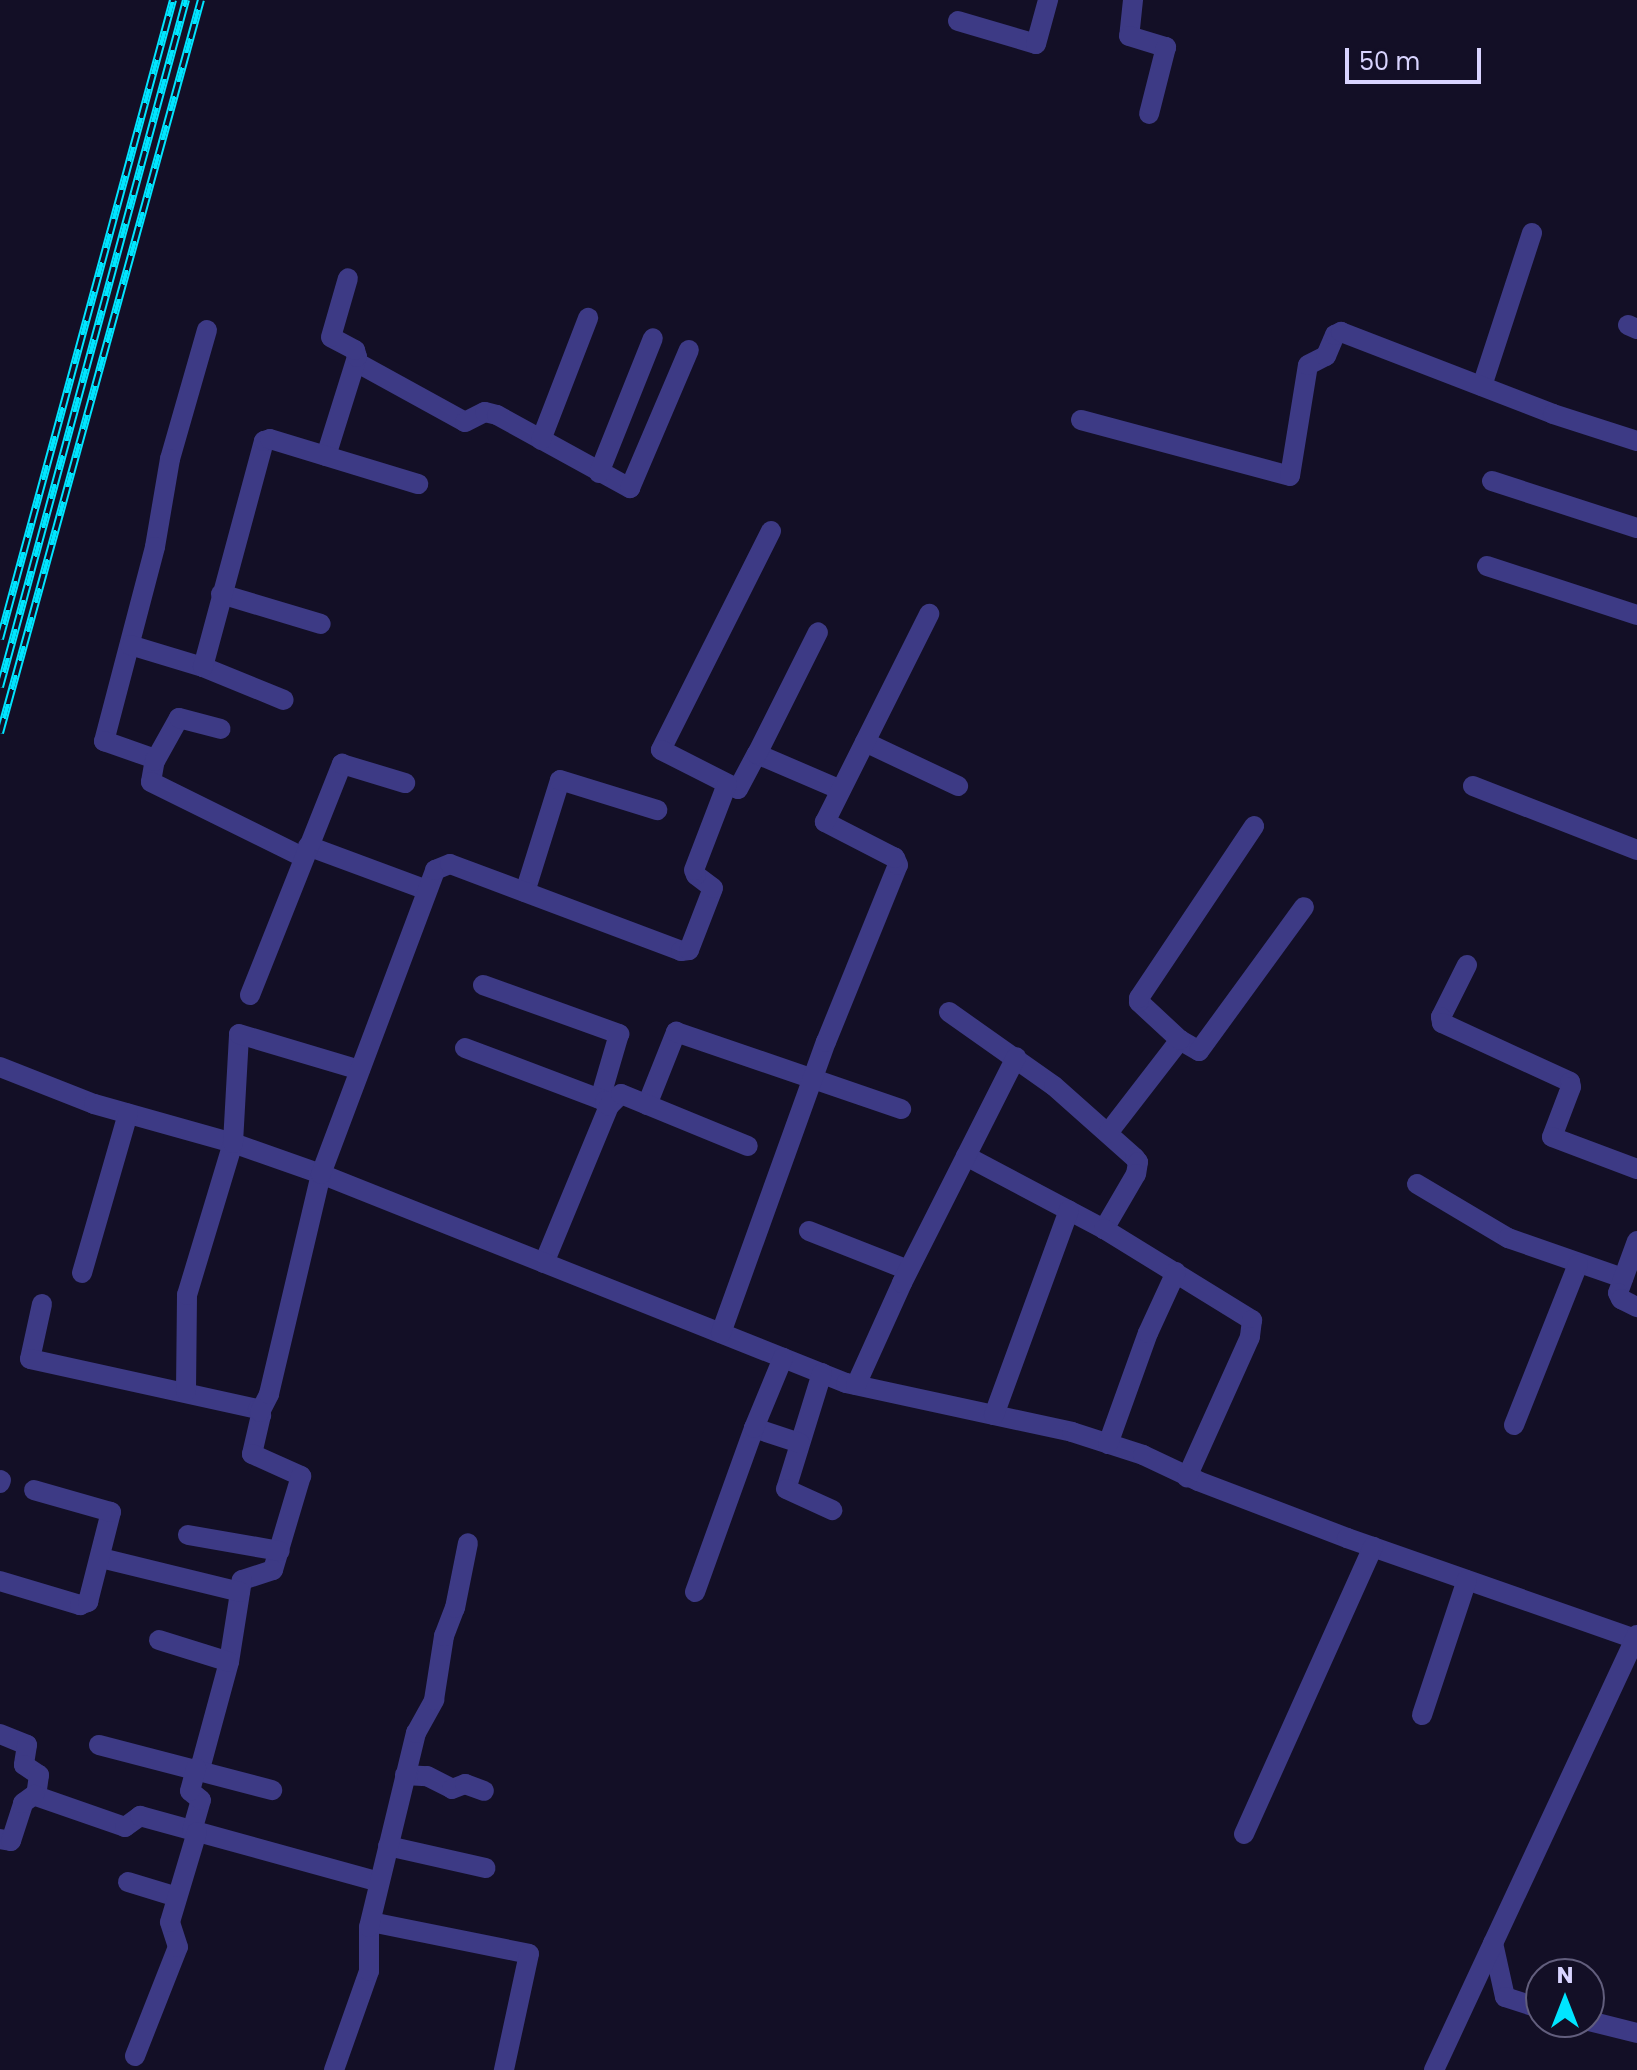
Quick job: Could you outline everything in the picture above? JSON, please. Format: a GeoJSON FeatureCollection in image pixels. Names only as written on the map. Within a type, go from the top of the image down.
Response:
{"type":"FeatureCollection","features":[{"type":"Feature","properties":{"kind":"street"},"geometry":{"type":"LineString","coordinates":[[958,21],[1036,44],[1048,0]]}},
{"type":"Feature","properties":{"kind":"street"},"geometry":{"type":"LineString","coordinates":[[1133,0],[1129,36],[1166,47],[1149,114]]}},
{"type":"Feature","properties":{"kind":"street"},"geometry":{"type":"LineString","coordinates":[[1482,386],[1532,233]]}},
{"type":"Feature","properties":{"kind":"street"},"geometry":{"type":"LineString","coordinates":[[326,456],[356,362],[355,350],[331,337],[348,278]]}},
{"type":"Feature","properties":{"kind":"street"},"geometry":{"type":"LineString","coordinates":[[541,440],[588,318]]}},
{"type":"Feature","properties":{"kind":"street"},"geometry":{"type":"LineString","coordinates":[[155,761],[104,741],[155,547],[170,459],[207,330]]}},
{"type":"Feature","properties":{"kind":"street"},"geometry":{"type":"LineString","coordinates":[[1081,420],[1287,477],[1292,474],[1308,365],[1326,356],[1337,332],[1553,414],[1637,441]]}},
{"type":"Feature","properties":{"kind":"street"},"geometry":{"type":"LineString","coordinates":[[599,473],[653,338]]}},
{"type":"Feature","properties":{"kind":"street"},"geometry":{"type":"LineString","coordinates":[[356,362],[465,422],[490,412],[626,488],[632,486],[689,350]]}},
{"type":"Feature","properties":{"kind":"street"},"geometry":{"type":"LineString","coordinates":[[203,667],[264,441],[270,439],[418,484]]}},
{"type":"Feature","properties":{"kind":"street"},"geometry":{"type":"LineString","coordinates":[[1492,481],[1637,528]]}},
{"type":"Feature","properties":{"kind":"street"},"geometry":{"type":"LineString","coordinates":[[771,531],[661,748],[663,752],[727,784],[742,788],[818,632]]}},
{"type":"Feature","properties":{"kind":"street"},"geometry":{"type":"LineString","coordinates":[[1487,566],[1637,615]]}},
{"type":"Feature","properties":{"kind":"street"},"geometry":{"type":"LineString","coordinates":[[221,594],[321,624]]}},
{"type":"Feature","properties":{"kind":"street"},"geometry":{"type":"LineString","coordinates":[[721,1333],[813,1078],[898,865],[895,858],[825,823],[929,614]]}},
{"type":"Feature","properties":{"kind":"street"},"geometry":{"type":"LineString","coordinates":[[130,645],[203,667],[284,700]]}},
{"type":"Feature","properties":{"kind":"street"},"geometry":{"type":"LineString","coordinates":[[221,729],[179,718],[155,761],[149,777],[151,782],[306,852],[427,890]]}},
{"type":"Feature","properties":{"kind":"street"},"geometry":{"type":"LineString","coordinates":[[865,742],[958,786]]}},
{"type":"Feature","properties":{"kind":"street"},"geometry":{"type":"LineString","coordinates":[[757,754],[841,790]]}},
{"type":"Feature","properties":{"kind":"street"},"geometry":{"type":"LineString","coordinates":[[250,995],[342,764],[405,783]]}},
{"type":"Feature","properties":{"kind":"street"},"geometry":{"type":"LineString","coordinates":[[525,892],[560,780],[657,810]]}},
{"type":"Feature","properties":{"kind":"street"},"geometry":{"type":"LineString","coordinates":[[135,2056],[178,1947],[170,1927],[201,1800],[190,1791],[229,1662],[244,1578],[273,1570],[301,1479],[299,1474],[252,1454],[260,1412],[269,1394],[321,1174],[438,866],[450,864],[681,951],[689,950],[713,888],[694,870],[727,784]]}},
{"type":"Feature","properties":{"kind":"street"},"geometry":{"type":"LineString","coordinates":[[1473,786],[1637,850]]}},
{"type":"Feature","properties":{"kind":"street"},"geometry":{"type":"LineString","coordinates":[[1254,826],[1139,999],[1180,1040],[1199,1051],[1304,907]]}},
{"type":"Feature","properties":{"kind":"street"},"geometry":{"type":"LineString","coordinates":[[1467,965],[1441,1017],[1442,1023],[1570,1082],[1571,1087],[1552,1137],[1637,1169]]}},
{"type":"Feature","properties":{"kind":"street"},"geometry":{"type":"LineString","coordinates":[[483,985],[619,1034],[604,1103],[544,1263]]}},
{"type":"Feature","properties":{"kind":"street"},"geometry":{"type":"LineString","coordinates":[[949,1012],[1016,1057],[1108,1133],[1138,1162],[1136,1174],[1104,1229]]}},
{"type":"Feature","properties":{"kind":"street"},"geometry":{"type":"LineString","coordinates":[[647,1105],[676,1032],[901,1109]]}},
{"type":"Feature","properties":{"kind":"street"},"geometry":{"type":"LineString","coordinates":[[186,1391],[189,1285],[233,1143],[239,1034],[360,1070]]}},
{"type":"Feature","properties":{"kind":"street"},"geometry":{"type":"LineString","coordinates":[[1108,1133],[1180,1040]]}},
{"type":"Feature","properties":{"kind":"street"},"geometry":{"type":"LineString","coordinates":[[465,1048],[604,1103]]}},
{"type":"Feature","properties":{"kind":"street"},"geometry":{"type":"LineString","coordinates":[[856,1385],[908,1270],[1016,1057]]}},
{"type":"Feature","properties":{"kind":"street"},"geometry":{"type":"LineString","coordinates":[[0,1067],[128,1114],[233,1143],[321,1174],[856,1385],[1072,1432],[1373,1547],[1636,1637],[1434,2070]]}},
{"type":"Feature","properties":{"kind":"street"},"geometry":{"type":"LineString","coordinates":[[604,1103],[619,1094],[748,1146]]}},
{"type":"Feature","properties":{"kind":"street"},"geometry":{"type":"LineString","coordinates":[[82,1273],[128,1114]]}},
{"type":"Feature","properties":{"kind":"street"},"geometry":{"type":"LineString","coordinates":[[966,1156],[1104,1229],[1247,1314],[1253,1328],[1187,1477]]}},
{"type":"Feature","properties":{"kind":"street"},"geometry":{"type":"LineString","coordinates":[[1417,1184],[1508,1238],[1623,1278]]}},
{"type":"Feature","properties":{"kind":"street"},"geometry":{"type":"LineString","coordinates":[[994,1415],[1069,1210]]}},
{"type":"Feature","properties":{"kind":"street"},"geometry":{"type":"LineString","coordinates":[[809,1231],[908,1270]]}},
{"type":"Feature","properties":{"kind":"street"},"geometry":{"type":"LineString","coordinates":[[1637,1241],[1619,1296],[1637,1307]]}},
{"type":"Feature","properties":{"kind":"street"},"geometry":{"type":"LineString","coordinates":[[1514,1425],[1578,1264]]}},
{"type":"Feature","properties":{"kind":"street"},"geometry":{"type":"LineString","coordinates":[[1108,1444],[1148,1333],[1176,1272]]}},
{"type":"Feature","properties":{"kind":"street"},"geometry":{"type":"LineString","coordinates":[[42,1304],[29,1356],[32,1360],[186,1391],[260,1412]]}},
{"type":"Feature","properties":{"kind":"street"},"geometry":{"type":"LineString","coordinates":[[695,1592],[754,1428],[783,1358]]}},
{"type":"Feature","properties":{"kind":"street"},"geometry":{"type":"LineString","coordinates":[[822,1373],[786,1491],[832,1510]]}},
{"type":"Feature","properties":{"kind":"street"},"geometry":{"type":"LineString","coordinates":[[754,1428],[800,1443]]}},
{"type":"Feature","properties":{"kind":"street"},"geometry":{"type":"LineString","coordinates":[[0,1581],[84,1606],[88,1602],[111,1512],[34,1490]]}},
{"type":"Feature","properties":{"kind":"street"},"geometry":{"type":"LineString","coordinates":[[188,1535],[280,1551]]}},
{"type":"Feature","properties":{"kind":"street"},"geometry":{"type":"LineString","coordinates":[[334,2070],[369,1971],[368,1931],[379,1882],[419,1726],[434,1700],[444,1636],[455,1608],[468,1543]]}},
{"type":"Feature","properties":{"kind":"street"},"geometry":{"type":"LineString","coordinates":[[1244,1834],[1373,1547]]}},
{"type":"Feature","properties":{"kind":"street"},"geometry":{"type":"LineString","coordinates":[[101,1558],[240,1592]]}},
{"type":"Feature","properties":{"kind":"street"},"geometry":{"type":"LineString","coordinates":[[1422,1715],[1467,1580]]}},
{"type":"Feature","properties":{"kind":"street"},"geometry":{"type":"LineString","coordinates":[[159,1640],[229,1662]]}},
{"type":"Feature","properties":{"kind":"street"},"geometry":{"type":"LineString","coordinates":[[0,1734],[27,1745],[24,1765],[39,1775],[34,1795],[23,1803],[13,1840],[0,1839]]}},
{"type":"Feature","properties":{"kind":"street"},"geometry":{"type":"LineString","coordinates":[[99,1745],[198,1768],[272,1790]]}},
{"type":"Feature","properties":{"kind":"street"},"geometry":{"type":"LineString","coordinates":[[405,1775],[427,1776],[452,1789],[465,1784],[484,1791]]}},
{"type":"Feature","properties":{"kind":"street"},"geometry":{"type":"LineString","coordinates":[[34,1795],[125,1827],[140,1816],[379,1882]]}},
{"type":"Feature","properties":{"kind":"street"},"geometry":{"type":"LineString","coordinates":[[388,1846],[486,1868]]}},
{"type":"Feature","properties":{"kind":"street"},"geometry":{"type":"LineString","coordinates":[[128,1882],[177,1897]]}},
{"type":"Feature","properties":{"kind":"street"},"geometry":{"type":"LineString","coordinates":[[371,1922],[529,1954],[504,2070]]}},
{"type":"Feature","properties":{"kind":"street"},"geometry":{"type":"LineString","coordinates":[[1493,1943],[1505,1997],[1525,2004]]}},
{"type":"Feature","properties":{"kind":"street"},"geometry":{"type":"LineString","coordinates":[[1605,2025],[1637,2033]]}},
{"type":"Feature","properties":{"kind":"railway"},"geometry":{"type":"LineString","coordinates":[[0,639],[173,0]]}},
{"type":"Feature","properties":{"kind":"railway"},"geometry":{"type":"LineString","coordinates":[[0,687],[186,0]]}},
{"type":"Feature","properties":{"kind":"railway"},"geometry":{"type":"LineString","coordinates":[[0,733],[201,0]]}}]}
